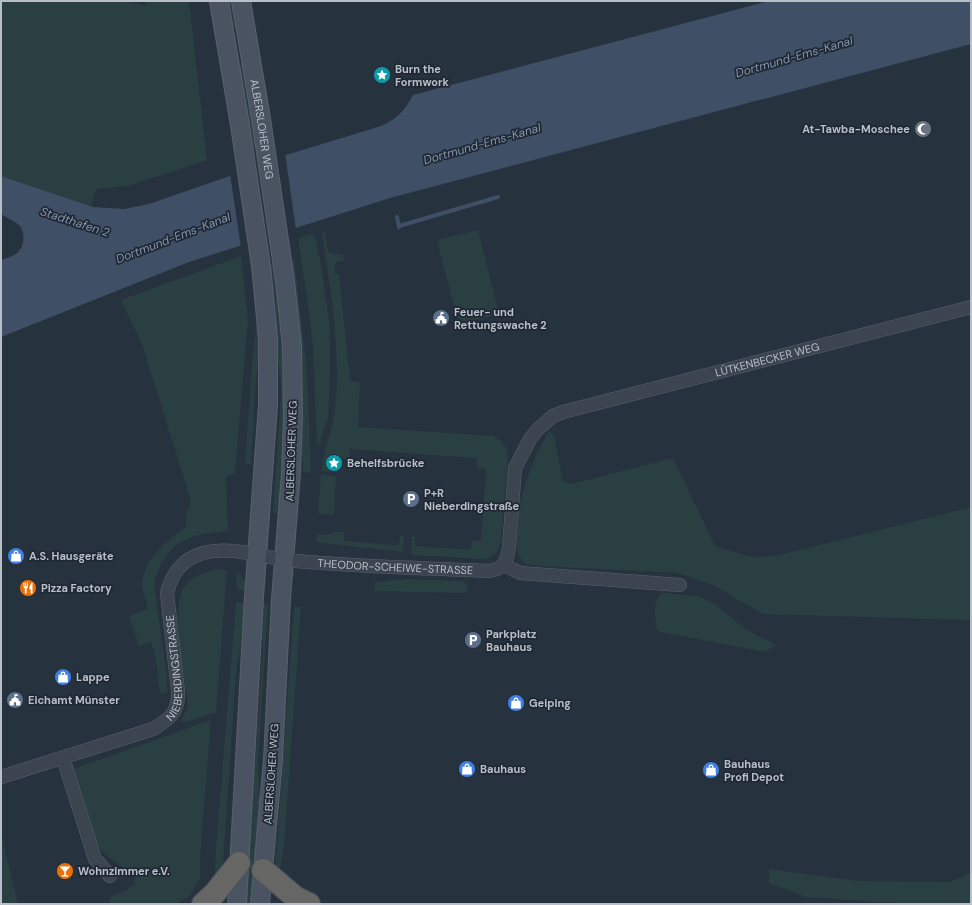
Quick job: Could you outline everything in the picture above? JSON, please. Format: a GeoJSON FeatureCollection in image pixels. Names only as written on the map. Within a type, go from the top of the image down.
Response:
{"type":"FeatureCollection","features":[{"type":"Feature","properties":{"kind":"highway"},"geometry":{"type":"LineString","coordinates":[[203,904],[239,863]]}},
{"type":"Feature","properties":{"kind":"highway"},"geometry":{"type":"LineString","coordinates":[[263,870],[295,897],[309,904]]}},
{"type":"Feature","properties":{"kind":"main road","name":"ALBERSLOHER WEG"},"geometry":{"type":"LineString","coordinates":[[219,1],[261,266],[268,338],[268,405],[236,904]]}},
{"type":"Feature","properties":{"kind":"main road","name":"ALBERSLOHER WEG"},"geometry":{"type":"LineString","coordinates":[[241,1],[282,259],[292,346],[294,417],[284,560],[273,760],[260,904]]}},
{"type":"Feature","properties":{"kind":"street","name":"LÜTKENBECKER WEG"},"geometry":{"type":"LineString","coordinates":[[504,565],[509,548],[515,468],[530,439],[538,429],[553,416],[563,412],[971,307]]}},
{"type":"Feature","properties":{"kind":"street","name":"NIEBERDINGSTRASSE"},"geometry":{"type":"LineString","coordinates":[[1,777],[153,729],[168,719],[173,713],[178,702],[168,593],[170,582],[174,573],[181,564],[192,557],[214,551],[258,554],[284,560]]}},
{"type":"Feature","properties":{"kind":"street","name":"THEODOR-SCHEIWE-STRASSE"},"geometry":{"type":"LineString","coordinates":[[284,560],[354,566],[490,571],[497,570],[504,565]]}},
{"type":"Feature","properties":{"kind":"street"},"geometry":{"type":"LineString","coordinates":[[504,565],[520,573],[680,585]]}},
{"type":"Feature","properties":{"kind":"street"},"geometry":{"type":"LineString","coordinates":[[63,758],[95,859],[110,876]]}},
{"type":"Feature","properties":{"kind":"green space"},"geometry":{"type":"Polygon","coordinates":[[[1,1],[126,1],[146,6],[148,1],[189,1],[207,160],[128,186],[96,189],[91,206],[1,176],[1,1]]]}},
{"type":"Feature","properties":{"kind":"green space"},"geometry":{"type":"Polygon","coordinates":[[[226,1],[235,1],[239,26],[231,29],[226,1]]]}},
{"type":"Feature","properties":{"kind":"green space"},"geometry":{"type":"Polygon","coordinates":[[[245,62],[259,147],[250,150],[236,65],[245,62]]]}},
{"type":"Feature","properties":{"kind":"green space"},"geometry":{"type":"Polygon","coordinates":[[[478,230],[499,314],[459,325],[437,240],[478,230]]]}},
{"type":"Feature","properties":{"kind":"green space"},"geometry":{"type":"Polygon","coordinates":[[[323,232],[326,233],[327,248],[329,253],[343,255],[344,261],[335,262],[335,274],[339,274],[350,381],[360,382],[358,427],[493,436],[501,441],[506,448],[508,453],[501,543],[495,553],[488,558],[411,555],[412,537],[415,537],[415,546],[471,550],[472,540],[481,541],[486,469],[477,468],[477,458],[350,449],[349,459],[338,458],[337,472],[322,471],[324,456],[335,411],[337,389],[336,344],[323,232]]]}},
{"type":"Feature","properties":{"kind":"green space"},"geometry":{"type":"Polygon","coordinates":[[[311,234],[315,236],[330,326],[328,417],[318,444],[313,349],[298,238],[311,234]]]}},
{"type":"Feature","properties":{"kind":"green space"},"geometry":{"type":"Polygon","coordinates":[[[241,256],[248,320],[235,473],[226,477],[228,531],[197,536],[181,542],[170,551],[159,569],[154,583],[167,677],[167,693],[160,693],[156,660],[151,642],[139,646],[129,616],[148,609],[143,586],[145,571],[149,563],[160,549],[186,526],[186,515],[191,501],[142,344],[121,300],[241,256]]]}},
{"type":"Feature","properties":{"kind":"green space"},"geometry":{"type":"Polygon","coordinates":[[[294,259],[307,371],[311,473],[303,472],[300,405],[289,260],[294,259]]]}},
{"type":"Feature","properties":{"kind":"green space"},"geometry":{"type":"Polygon","coordinates":[[[276,263],[287,384],[282,514],[273,513],[281,393],[268,266],[276,263]]]}},
{"type":"Feature","properties":{"kind":"green space"},"geometry":{"type":"Polygon","coordinates":[[[256,270],[261,341],[256,378],[251,464],[245,464],[252,363],[256,330],[256,306],[252,272],[256,270]]]}},
{"type":"Feature","properties":{"kind":"green space"},"geometry":{"type":"Polygon","coordinates":[[[549,431],[554,436],[563,481],[571,484],[673,458],[715,546],[751,557],[776,556],[971,507],[971,620],[763,614],[715,586],[678,573],[526,564],[519,557],[517,546],[519,507],[526,481],[536,456],[549,431]]]}},
{"type":"Feature","properties":{"kind":"green space"},"geometry":{"type":"Polygon","coordinates":[[[321,475],[336,476],[334,515],[318,514],[321,475]]]}},
{"type":"Feature","properties":{"kind":"green space"},"geometry":{"type":"Polygon","coordinates":[[[334,532],[344,532],[344,541],[394,545],[399,545],[400,536],[404,536],[403,552],[321,543],[316,541],[317,534],[327,535],[334,532]]]}},
{"type":"Feature","properties":{"kind":"green space"},"geometry":{"type":"Polygon","coordinates":[[[216,569],[227,570],[216,713],[184,722],[180,721],[188,705],[180,645],[178,612],[180,599],[183,589],[189,581],[216,569]]]}},
{"type":"Feature","properties":{"kind":"green space"},"geometry":{"type":"Polygon","coordinates":[[[237,572],[244,579],[247,591],[239,590],[236,586],[237,572]]]}},
{"type":"Feature","properties":{"kind":"green space"},"geometry":{"type":"Polygon","coordinates":[[[408,579],[462,581],[467,586],[468,593],[375,591],[375,582],[408,579]]]}},
{"type":"Feature","properties":{"kind":"green space"},"geometry":{"type":"Polygon","coordinates":[[[662,593],[698,596],[716,605],[745,629],[776,645],[765,652],[660,632],[657,630],[655,605],[662,593]]]}},
{"type":"Feature","properties":{"kind":"green space"},"geometry":{"type":"Polygon","coordinates":[[[236,602],[247,604],[236,673],[223,863],[215,882],[216,848],[236,602]]]}},
{"type":"Feature","properties":{"kind":"green space"},"geometry":{"type":"Polygon","coordinates":[[[260,604],[268,605],[258,763],[260,804],[255,873],[249,904],[245,904],[263,644],[260,623],[260,604]]]}},
{"type":"Feature","properties":{"kind":"green space"},"geometry":{"type":"Polygon","coordinates":[[[294,607],[301,607],[284,847],[279,870],[276,867],[276,858],[294,607]]]}},
{"type":"Feature","properties":{"kind":"green space"},"geometry":{"type":"Polygon","coordinates":[[[211,720],[200,857],[200,877],[190,896],[176,904],[109,904],[111,897],[135,884],[133,874],[107,856],[98,847],[71,770],[211,720]]]}},
{"type":"Feature","properties":{"kind":"green space"},"geometry":{"type":"Polygon","coordinates":[[[1,835],[18,904],[1,904],[1,835]]]}},
{"type":"Feature","properties":{"kind":"green space"},"geometry":{"type":"Polygon","coordinates":[[[769,869],[859,881],[951,882],[971,872],[971,903],[910,904],[807,897],[769,883],[769,869]]]}},
{"type":"Feature","properties":{"kind":"water"},"geometry":{"type":"Polygon","coordinates":[[[769,1],[971,1],[971,44],[390,198],[189,262],[1,337],[1,260],[16,254],[19,251],[23,241],[23,233],[20,226],[1,214],[1,176],[93,207],[124,209],[149,204],[259,166],[283,156],[386,124],[400,114],[413,95],[769,1]]]}},
{"type":"Feature","properties":{"kind":"pier"},"geometry":{"type":"Polygon","coordinates":[[[285,153],[296,230],[241,248],[230,174],[285,153]]]}},
{"type":"Feature","properties":{"kind":"waterway"},"geometry":{"type":"LineString","coordinates":[[399,226],[498,197]]}},
{"type":"Feature","properties":{"kind":"waterway"},"geometry":{"type":"LineString","coordinates":[[397,217],[399,227]]}},
{"type":"Feature","properties":{"kind":"place","name":"Burn the Formwork"},"geometry":{"type":"Point","coordinates":[382,75]}},
{"type":"Feature","properties":{"kind":"place","name":"At-Tawba-Moschee"},"geometry":{"type":"Point","coordinates":[923,129]}},
{"type":"Feature","properties":{"kind":"place","name":"Feuer- und Rettungswache 2"},"geometry":{"type":"Point","coordinates":[441,318]}},
{"type":"Feature","properties":{"kind":"place","name":"Behelfsbrücke"},"geometry":{"type":"Point","coordinates":[334,463]}},
{"type":"Feature","properties":{"kind":"place","name":"P+R Nieberdingstraße"},"geometry":{"type":"Point","coordinates":[411,499]}},
{"type":"Feature","properties":{"kind":"place","name":"A.S. Hausgeräte"},"geometry":{"type":"Point","coordinates":[16,556]}},
{"type":"Feature","properties":{"kind":"place","name":"Pizza Factory"},"geometry":{"type":"Point","coordinates":[28,588]}},
{"type":"Feature","properties":{"kind":"place","name":"Parkplatz Bauhaus"},"geometry":{"type":"Point","coordinates":[473,640]}},
{"type":"Feature","properties":{"kind":"place","name":"Lappe"},"geometry":{"type":"Point","coordinates":[63,677]}},
{"type":"Feature","properties":{"kind":"place","name":"Eichamt Münster"},"geometry":{"type":"Point","coordinates":[15,700]}},
{"type":"Feature","properties":{"kind":"place","name":"Geiping"},"geometry":{"type":"Point","coordinates":[516,703]}},
{"type":"Feature","properties":{"kind":"place","name":"Bauhaus"},"geometry":{"type":"Point","coordinates":[467,769]}},
{"type":"Feature","properties":{"kind":"place","name":"Bauhaus Profi Depot"},"geometry":{"type":"Point","coordinates":[711,770]}},
{"type":"Feature","properties":{"kind":"place","name":"Wohnzimmer e.V."},"geometry":{"type":"Point","coordinates":[65,871]}},
{"type":"Feature","properties":{"kind":"water label","name":"Dortmund-Ems-Kanal"},"geometry":{"type":"Point","coordinates":[794,57]}},
{"type":"Feature","properties":{"kind":"water label","name":"Dortmund-Ems-Kanal"},"geometry":{"type":"Point","coordinates":[482,144]}},
{"type":"Feature","properties":{"kind":"water label","name":"Stadthafen 2"},"geometry":{"type":"Point","coordinates":[75,222]}},
{"type":"Feature","properties":{"kind":"water label","name":"Dortmund-Ems-Kanal"},"geometry":{"type":"Point","coordinates":[173,238]}}]}
